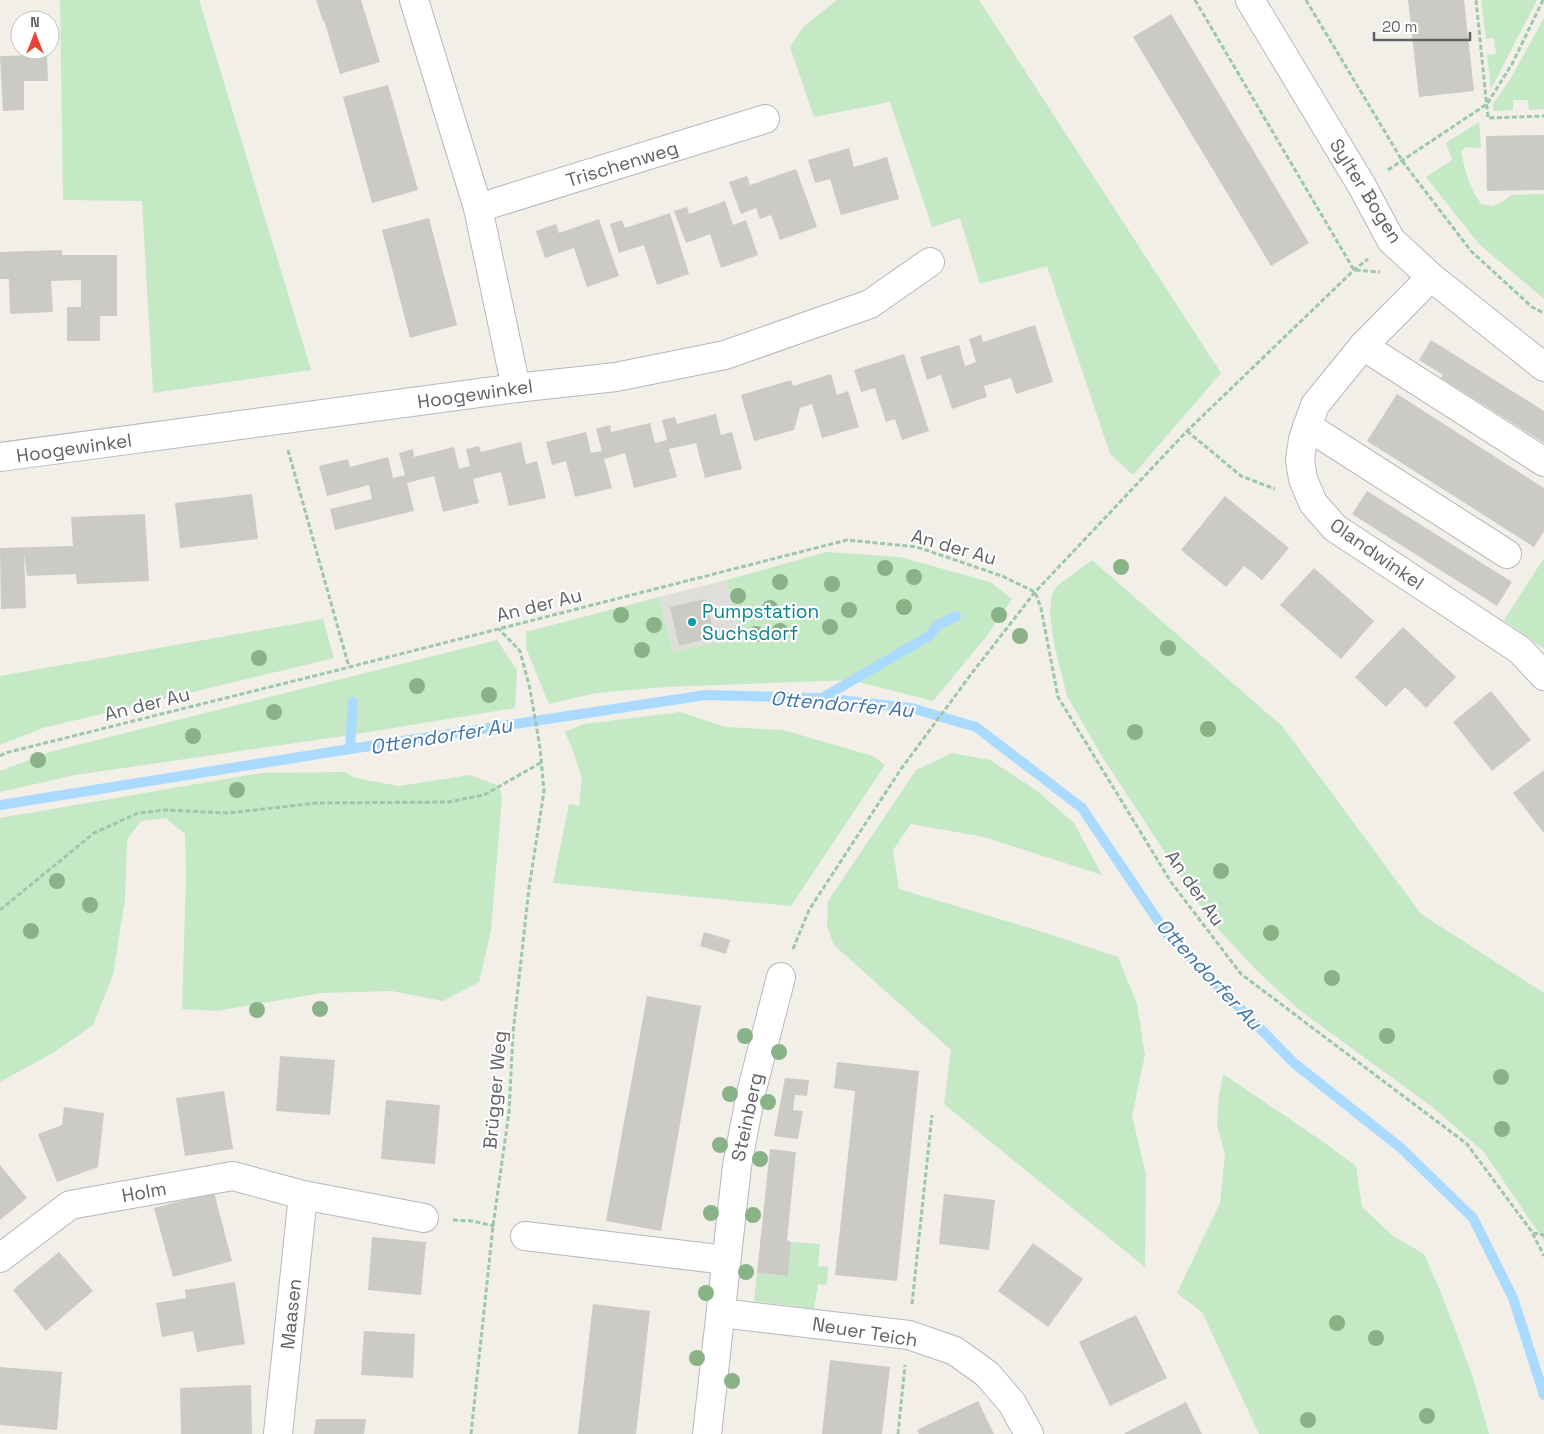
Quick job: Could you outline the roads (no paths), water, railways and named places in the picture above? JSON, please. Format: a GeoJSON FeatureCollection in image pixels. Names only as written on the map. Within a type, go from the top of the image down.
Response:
{"type":"FeatureCollection","features":[{"type":"Feature","properties":{"kind":"street"},"geometry":{"type":"LineString","coordinates":[[414,0],[478,208],[516,388]]}},
{"type":"Feature","properties":{"kind":"street","name":"Sylter Bogen"},"geometry":{"type":"LineString","coordinates":[[1250,0],[1362,186],[1391,240],[1431,276],[1544,367]]}},
{"type":"Feature","properties":{"kind":"street","name":"Trischenweg"},"geometry":{"type":"LineString","coordinates":[[478,208],[765,119]]}},
{"type":"Feature","properties":{"kind":"street","name":"Hoogewinkel"},"geometry":{"type":"LineString","coordinates":[[0,457],[516,388],[616,377],[725,356],[870,304],[930,262]]}},
{"type":"Feature","properties":{"kind":"street","name":"Olandwinkel"},"geometry":{"type":"LineString","coordinates":[[1431,276],[1364,346],[1315,405],[1303,439],[1300,460],[1303,479],[1313,503],[1335,528],[1520,650],[1544,676]]}},
{"type":"Feature","properties":{"kind":"street"},"geometry":{"type":"LineString","coordinates":[[1364,346],[1544,462]]}},
{"type":"Feature","properties":{"kind":"street"},"geometry":{"type":"LineString","coordinates":[[1307,426],[1507,554]]}},
{"type":"Feature","properties":{"kind":"street","name":"Steinberg"},"geometry":{"type":"LineString","coordinates":[[707,1434],[737,1166],[751,1093],[781,977]]}},
{"type":"Feature","properties":{"kind":"street","name":"Holm"},"geometry":{"type":"LineString","coordinates":[[0,1258],[70,1205],[233,1176],[303,1195],[424,1218]]}},
{"type":"Feature","properties":{"kind":"street","name":"Maasen"},"geometry":{"type":"LineString","coordinates":[[278,1434],[303,1195]]}},
{"type":"Feature","properties":{"kind":"street"},"geometry":{"type":"LineString","coordinates":[[526,1236],[726,1260]]}},
{"type":"Feature","properties":{"kind":"street","name":"Neuer Teich"},"geometry":{"type":"LineString","coordinates":[[721,1313],[909,1336],[954,1350],[987,1374],[1012,1403],[1029,1434]]}},
{"type":"Feature","properties":{"kind":"waterway"},"geometry":{"type":"LineString","coordinates":[[822,698],[929,636],[937,626],[956,616]]}},
{"type":"Feature","properties":{"kind":"waterway","name":"Ottendorfer Au"},"geometry":{"type":"LineString","coordinates":[[0,805],[706,695],[822,698],[911,708],[976,727],[1082,808],[1167,934],[1294,1063],[1401,1148],[1473,1218],[1513,1298],[1544,1395]]}},
{"type":"Feature","properties":{"kind":"waterway"},"geometry":{"type":"LineString","coordinates":[[350,749],[353,702]]}},
{"type":"Feature","properties":{"kind":"place","name":"Pumpstation Suchsdorf"},"geometry":{"type":"Point","coordinates":[692,622]}}]}
